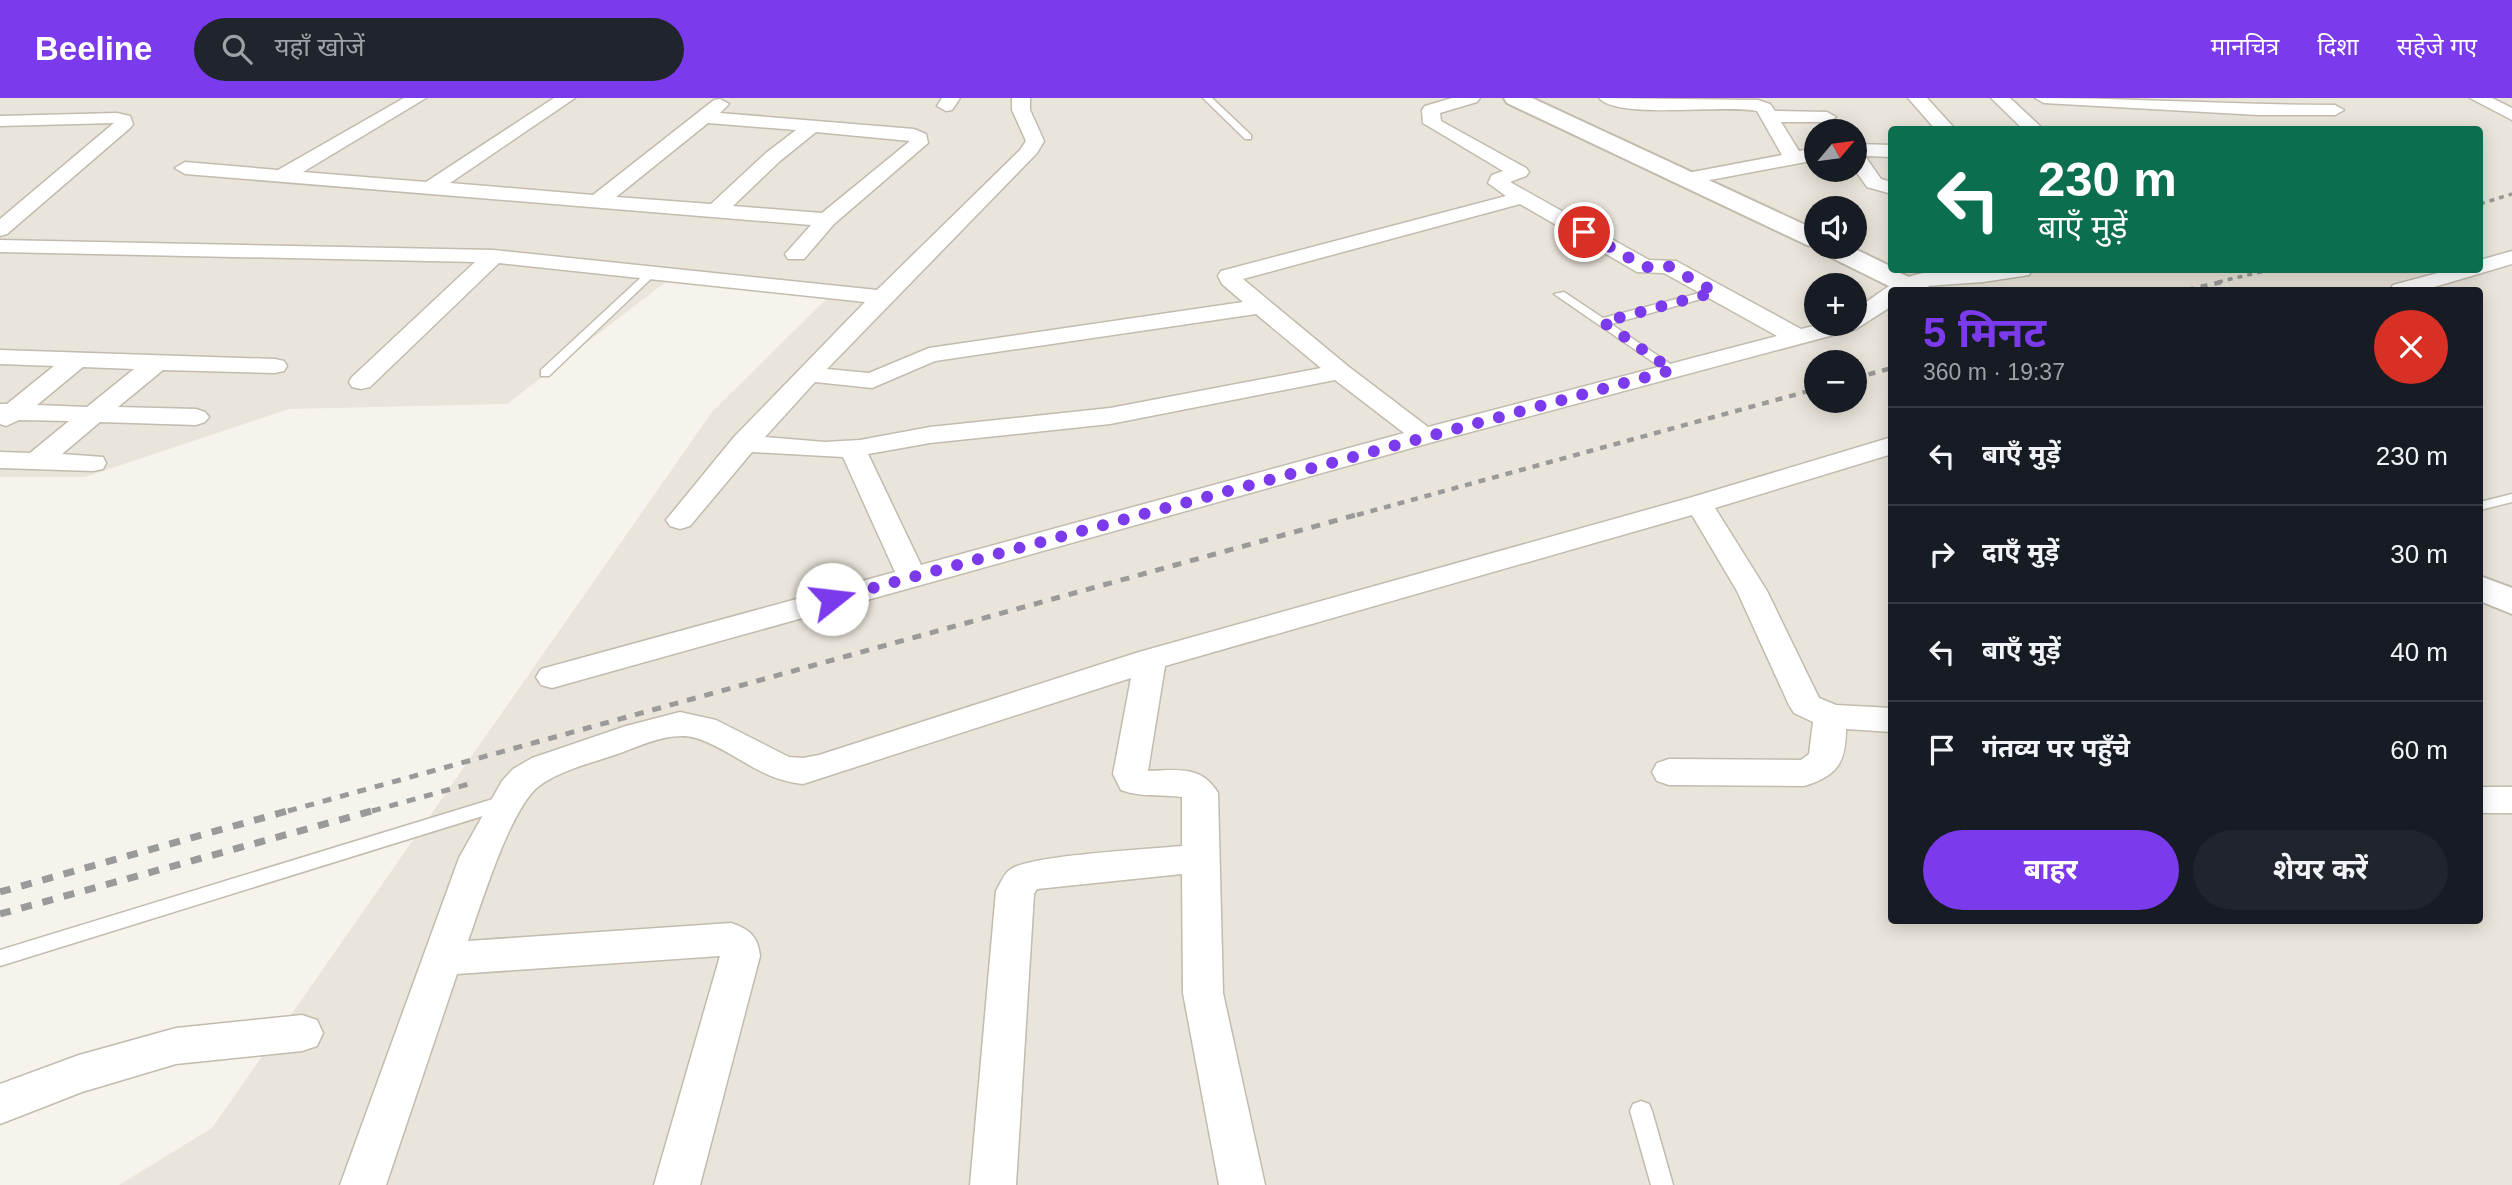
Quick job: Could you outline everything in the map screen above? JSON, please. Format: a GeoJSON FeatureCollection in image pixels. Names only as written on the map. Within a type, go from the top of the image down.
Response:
{"type":"FeatureCollection","features":[{"type":"Feature","properties":{"kind":"street"},"geometry":{"type":"LineString","coordinates":[[283,175],[417,98]]}},
{"type":"Feature","properties":{"kind":"street"},"geometry":{"type":"LineString","coordinates":[[432,187],[566,98]]}},
{"type":"Feature","properties":{"kind":"street"},"geometry":{"type":"LineString","coordinates":[[597,201],[727,98]]}},
{"type":"Feature","properties":{"kind":"street"},"geometry":{"type":"LineString","coordinates":[[680,520],[743,443],[882,297],[1028,153],[1035,141],[1021,110],[1021,98]]}},
{"type":"Feature","properties":{"kind":"street"},"geometry":{"type":"LineString","coordinates":[[1471,98],[1431,110],[1432,122],[1517,170],[1517,175],[1497,180],[1645,267],[1668,266],[1797,337]]}},
{"type":"Feature","properties":{"kind":"street"},"geometry":{"type":"LineString","coordinates":[[1515,98],[1804,234]]}},
{"type":"Feature","properties":{"kind":"street"},"geometry":{"type":"LineString","coordinates":[[1608,98],[1624,103],[1748,103],[1764,108],[1794,158]]}},
{"type":"Feature","properties":{"kind":"street"},"geometry":{"type":"LineString","coordinates":[[1917,98],[1943,126]]}},
{"type":"Feature","properties":{"kind":"street"},"geometry":{"type":"LineString","coordinates":[[2000,98],[2031,126]]}},
{"type":"Feature","properties":{"kind":"street"},"geometry":{"type":"LineString","coordinates":[[2044,98],[2224,103],[2335,110]]}},
{"type":"Feature","properties":{"kind":"street"},"geometry":{"type":"LineString","coordinates":[[2479,98],[2512,115]]}},
{"type":"Feature","properties":{"kind":"street"},"geometry":{"type":"LineString","coordinates":[[1814,99],[1828,119]]}},
{"type":"Feature","properties":{"kind":"street"},"geometry":{"type":"LineString","coordinates":[[1769,116],[1804,120]]}},
{"type":"Feature","properties":{"kind":"street"},"geometry":{"type":"LineString","coordinates":[[704,117],[814,125],[914,135],[919,138],[919,143],[827,220],[796,254]]}},
{"type":"Feature","properties":{"kind":"street"},"geometry":{"type":"LineString","coordinates":[[0,121],[124,120],[124,124],[0,230]]}},
{"type":"Feature","properties":{"kind":"street"},"geometry":{"type":"LineString","coordinates":[[717,210],[773,157],[814,125]]}},
{"type":"Feature","properties":{"kind":"street"},"geometry":{"type":"LineString","coordinates":[[1867,150],[1888,151]]}},
{"type":"Feature","properties":{"kind":"street"},"geometry":{"type":"LineString","coordinates":[[1689,178],[1804,156]]}},
{"type":"Feature","properties":{"kind":"street"},"geometry":{"type":"LineString","coordinates":[[186,168],[827,220]]}},
{"type":"Feature","properties":{"kind":"street"},"geometry":{"type":"LineString","coordinates":[[1867,173],[1874,183],[1888,187]]}},
{"type":"Feature","properties":{"kind":"street"},"geometry":{"type":"LineString","coordinates":[[1424,436],[1340,372],[1229,276],[1524,197]]}},
{"type":"Feature","properties":{"kind":"street"},"geometry":{"type":"LineString","coordinates":[[0,201],[37,199]]}},
{"type":"Feature","properties":{"kind":"street"},"geometry":{"type":"LineString","coordinates":[[0,246],[494,256],[882,297]]}},
{"type":"Feature","properties":{"kind":"street"},"geometry":{"type":"LineString","coordinates":[[362,382],[494,256]]}},
{"type":"Feature","properties":{"kind":"street"},"geometry":{"type":"LineString","coordinates":[[2483,266],[2512,257]]}},
{"type":"Feature","properties":{"kind":"street"},"geometry":{"type":"LineString","coordinates":[[1851,259],[1898,287]]}},
{"type":"Feature","properties":{"kind":"street"},"geometry":{"type":"LineString","coordinates":[[1911,287],[1934,278],[1999,273]]}},
{"type":"Feature","properties":{"kind":"street"},"geometry":{"type":"LineString","coordinates":[[2412,287],[2460,273]]}},
{"type":"Feature","properties":{"kind":"street"},"geometry":{"type":"LineString","coordinates":[[1867,313],[1888,300]]}},
{"type":"Feature","properties":{"kind":"street"},"geometry":{"type":"LineString","coordinates":[[810,374],[872,381],[929,355],[1261,306]]}},
{"type":"Feature","properties":{"kind":"street"},"geometry":{"type":"LineString","coordinates":[[552,677],[1424,436],[1804,335]]}},
{"type":"Feature","properties":{"kind":"street"},"geometry":{"type":"LineString","coordinates":[[4,416],[78,359]]}},
{"type":"Feature","properties":{"kind":"street"},"geometry":{"type":"LineString","coordinates":[[4,360],[78,359],[275,366]]}},
{"type":"Feature","properties":{"kind":"street"},"geometry":{"type":"LineString","coordinates":[[37,461],[157,362]]}},
{"type":"Feature","properties":{"kind":"street"},"geometry":{"type":"LineString","coordinates":[[743,443],[825,450],[852,448],[930,435],[1110,416],[1340,372]]}},
{"type":"Feature","properties":{"kind":"street"},"geometry":{"type":"LineString","coordinates":[[4,416],[196,418]]}},
{"type":"Feature","properties":{"kind":"street"},"geometry":{"type":"LineString","coordinates":[[363,1185],[478,858],[508,801],[525,778],[544,767],[660,727],[680,724],[704,728],[783,769],[803,771],[821,767],[1150,660],[1888,446]]}},
{"type":"Feature","properties":{"kind":"street"},"geometry":{"type":"LineString","coordinates":[[852,448],[912,577]]}},
{"type":"Feature","properties":{"kind":"street"},"geometry":{"type":"LineString","coordinates":[[0,460],[93,463]]}},
{"type":"Feature","properties":{"kind":"street"},"geometry":{"type":"LineString","coordinates":[[1699,503],[1752,591],[1806,705],[1816,712],[1830,715],[1888,720]]}},
{"type":"Feature","properties":{"kind":"street"},"geometry":{"type":"LineString","coordinates":[[2483,588],[2512,603]]}},
{"type":"Feature","properties":{"kind":"street"},"geometry":{"type":"LineString","coordinates":[[1150,660],[1130,774],[1133,781],[1141,784],[1190,783],[1196,786],[1200,793],[1203,993],[1242,1185]]}},
{"type":"Feature","properties":{"kind":"street"},"geometry":{"type":"LineString","coordinates":[[1670,772],[1804,773],[1819,768],[1825,761],[1830,715]]}},
{"type":"Feature","properties":{"kind":"street"},"geometry":{"type":"LineString","coordinates":[[2483,800],[2512,800]]}},
{"type":"Feature","properties":{"kind":"street"},"geometry":{"type":"LineString","coordinates":[[993,1185],[1015,891],[1024,879],[1035,875],[1201,858]]}},
{"type":"Feature","properties":{"kind":"street"},"geometry":{"type":"LineString","coordinates":[[442,959],[731,939],[739,945],[740,956],[677,1185]]}},
{"type":"Feature","properties":{"kind":"street"},"geometry":{"type":"LineString","coordinates":[[0,1104],[79,1074],[176,1046],[302,1033]]}},
{"type":"Feature","properties":{"kind":"lane"},"geometry":{"type":"LineString","coordinates":[[1207,98],[1248,137]]}},
{"type":"Feature","properties":{"kind":"lane"},"geometry":{"type":"LineString","coordinates":[[545,373],[653,272]]}},
{"type":"Feature","properties":{"kind":"lane"},"geometry":{"type":"LineString","coordinates":[[1603,322],[1715,292]]}},
{"type":"Feature","properties":{"kind":"lane"},"geometry":{"type":"LineString","coordinates":[[1560,294],[1672,370]]}},
{"type":"Feature","properties":{"kind":"lane"},"geometry":{"type":"LineString","coordinates":[[2483,505],[2512,498]]}},
{"type":"Feature","properties":{"kind":"lane"},"geometry":{"type":"LineString","coordinates":[[0,958],[508,801]]}},
{"type":"Feature","properties":{"kind":"lane"},"geometry":{"type":"LineString","coordinates":[[1641,1111],[1662,1185]]}},
{"type":"Feature","properties":{"kind":"shaded area"},"geometry":{"type":"Polygon","coordinates":[[[0,98],[2512,98],[2512,1185],[119,1185],[212,1128],[712,412],[836,289],[680,271],[507,404],[289,409],[85,477],[0,477],[0,98]]]}},
{"type":"Feature","properties":{"kind":"railway"},"geometry":{"type":"LineString","coordinates":[[2483,203],[2512,194]]}},
{"type":"Feature","properties":{"kind":"railway"},"geometry":{"type":"LineString","coordinates":[[2218,282],[2256,273]]}},
{"type":"Feature","properties":{"kind":"railway"},"geometry":{"type":"LineString","coordinates":[[2200,287],[2226,281]]}},
{"type":"Feature","properties":{"kind":"railway"},"geometry":{"type":"LineString","coordinates":[[1867,375],[1888,369]]}},
{"type":"Feature","properties":{"kind":"railway"},"geometry":{"type":"LineString","coordinates":[[1357,515],[1804,392]]}},
{"type":"Feature","properties":{"kind":"railway"},"geometry":{"type":"LineString","coordinates":[[288,811],[1363,513]]}},
{"type":"Feature","properties":{"kind":"railway"},"geometry":{"type":"LineString","coordinates":[[372,811],[469,784]]}},
{"type":"Feature","properties":{"kind":"railway"},"geometry":{"type":"LineString","coordinates":[[0,892],[294,809]]}},
{"type":"Feature","properties":{"kind":"railway"},"geometry":{"type":"LineString","coordinates":[[0,914],[379,809]]}},
{"type":"Feature","properties":{"kind":"route"},"geometry":{"type":"LineString","coordinates":[[832,599],[1672,370],[1603,322],[1715,292],[1668,266],[1645,267],[1584,232]]}}]}
